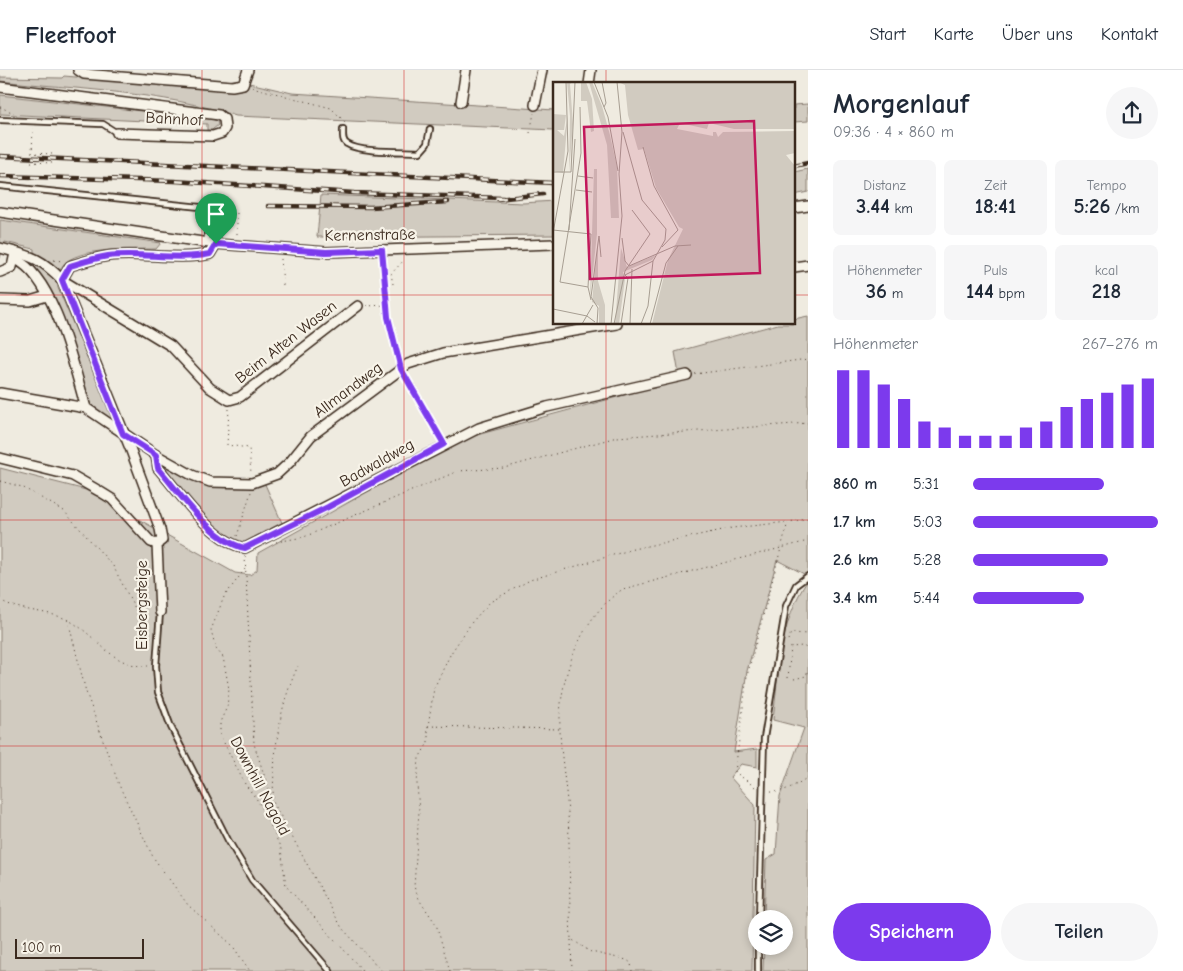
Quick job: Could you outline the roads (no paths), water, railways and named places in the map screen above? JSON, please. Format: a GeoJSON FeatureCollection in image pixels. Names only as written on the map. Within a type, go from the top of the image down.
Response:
{"type":"FeatureCollection","features":[{"type":"Feature","properties":{"kind":"street"},"geometry":{"type":"LineString","coordinates":[[81,72],[232,86],[243,84],[248,70]]}},
{"type":"Feature","properties":{"kind":"street"},"geometry":{"type":"LineString","coordinates":[[461,102],[466,70]]}},
{"type":"Feature","properties":{"kind":"street"},"geometry":{"type":"LineString","coordinates":[[535,105],[542,70]]}},
{"type":"Feature","properties":{"kind":"street","name":"Bahnhof"},"geometry":{"type":"LineString","coordinates":[[0,87],[219,115],[224,119],[226,128],[222,134],[213,136],[118,133]]}},
{"type":"Feature","properties":{"kind":"street","name":"Kernenstraße"},"geometry":{"type":"LineString","coordinates":[[0,212],[212,244],[326,252],[553,245]]}},
{"type":"Feature","properties":{"kind":"street"},"geometry":{"type":"LineString","coordinates":[[62,280],[70,266],[88,260],[110,256],[195,257],[210,254],[212,244]]}},
{"type":"Feature","properties":{"kind":"street","name":"Eisbergsteige"},"geometry":{"type":"LineString","coordinates":[[0,248],[15,255],[26,264],[34,273],[47,296],[63,329],[86,408]]}},
{"type":"Feature","properties":{"kind":"street"},"geometry":{"type":"LineString","coordinates":[[0,272],[12,267],[15,255]]}},
{"type":"Feature","properties":{"kind":"street","name":"Eisbergsteige"},"geometry":{"type":"LineString","coordinates":[[15,255],[36,258],[47,264],[62,280],[160,529],[162,540],[157,544],[160,612]]}},
{"type":"Feature","properties":{"kind":"street","name":"Beim Alten Wasen"},"geometry":{"type":"LineString","coordinates":[[62,280],[171,346],[210,388],[229,400],[248,391],[358,306]]}},
{"type":"Feature","properties":{"kind":"street"},"geometry":{"type":"LineString","coordinates":[[0,300],[30,301],[47,296]]}},
{"type":"Feature","properties":{"kind":"street","name":"Allmandweg"},"geometry":{"type":"LineString","coordinates":[[86,408],[156,455],[192,475],[210,482],[252,483],[277,474],[290,462],[311,436],[408,364],[443,353],[611,325]]}},
{"type":"Feature","properties":{"kind":"street","name":"Badwaldweg"},"geometry":{"type":"LineString","coordinates":[[156,455],[158,468],[213,531],[233,546],[245,548],[328,507],[444,444],[478,428],[547,407],[687,375]]}},
{"type":"Feature","properties":{"kind":"street"},"geometry":{"type":"LineString","coordinates":[[0,393],[86,408]]}},
{"type":"Feature","properties":{"kind":"street"},"geometry":{"type":"LineString","coordinates":[[0,458],[73,476],[112,499],[151,542],[157,544]]}},
{"type":"Feature","properties":{"kind":"lane"},"geometry":{"type":"LineString","coordinates":[[0,120],[20,119],[103,124],[118,133]]}},
{"type":"Feature","properties":{"kind":"lane"},"geometry":{"type":"LineString","coordinates":[[343,129],[343,138],[347,144],[367,150],[420,152],[427,144],[430,129]]}},
{"type":"Feature","properties":{"kind":"lane"},"geometry":{"type":"LineString","coordinates":[[0,186],[200,207],[207,215],[212,244]]}},
{"type":"Feature","properties":{"kind":"lane"},"geometry":{"type":"LineString","coordinates":[[759,910],[761,791],[764,738],[786,606],[796,585],[808,576]]}},
{"type":"Feature","properties":{"kind":"lane","name":"Eisbergsteige"},"geometry":{"type":"LineString","coordinates":[[160,612],[156,666],[158,692],[171,727],[228,840],[252,880],[330,971]]}},
{"type":"Feature","properties":{"kind":"lane"},"geometry":{"type":"LineString","coordinates":[[758,955],[758,971]]}},
{"type":"Feature","properties":{"kind":"railway"},"geometry":{"type":"LineString","coordinates":[[0,156],[553,183]]}},
{"type":"Feature","properties":{"kind":"railway"},"geometry":{"type":"LineString","coordinates":[[796,166],[808,163]]}},
{"type":"Feature","properties":{"kind":"railway"},"geometry":{"type":"LineString","coordinates":[[0,176],[174,181],[354,193],[503,198]]}},
{"type":"Feature","properties":{"kind":"railway"},"geometry":{"type":"LineString","coordinates":[[498,199],[543,194]]}},
{"type":"Feature","properties":{"kind":"railway"},"geometry":{"type":"LineString","coordinates":[[268,206],[371,207],[448,202]]}}]}
